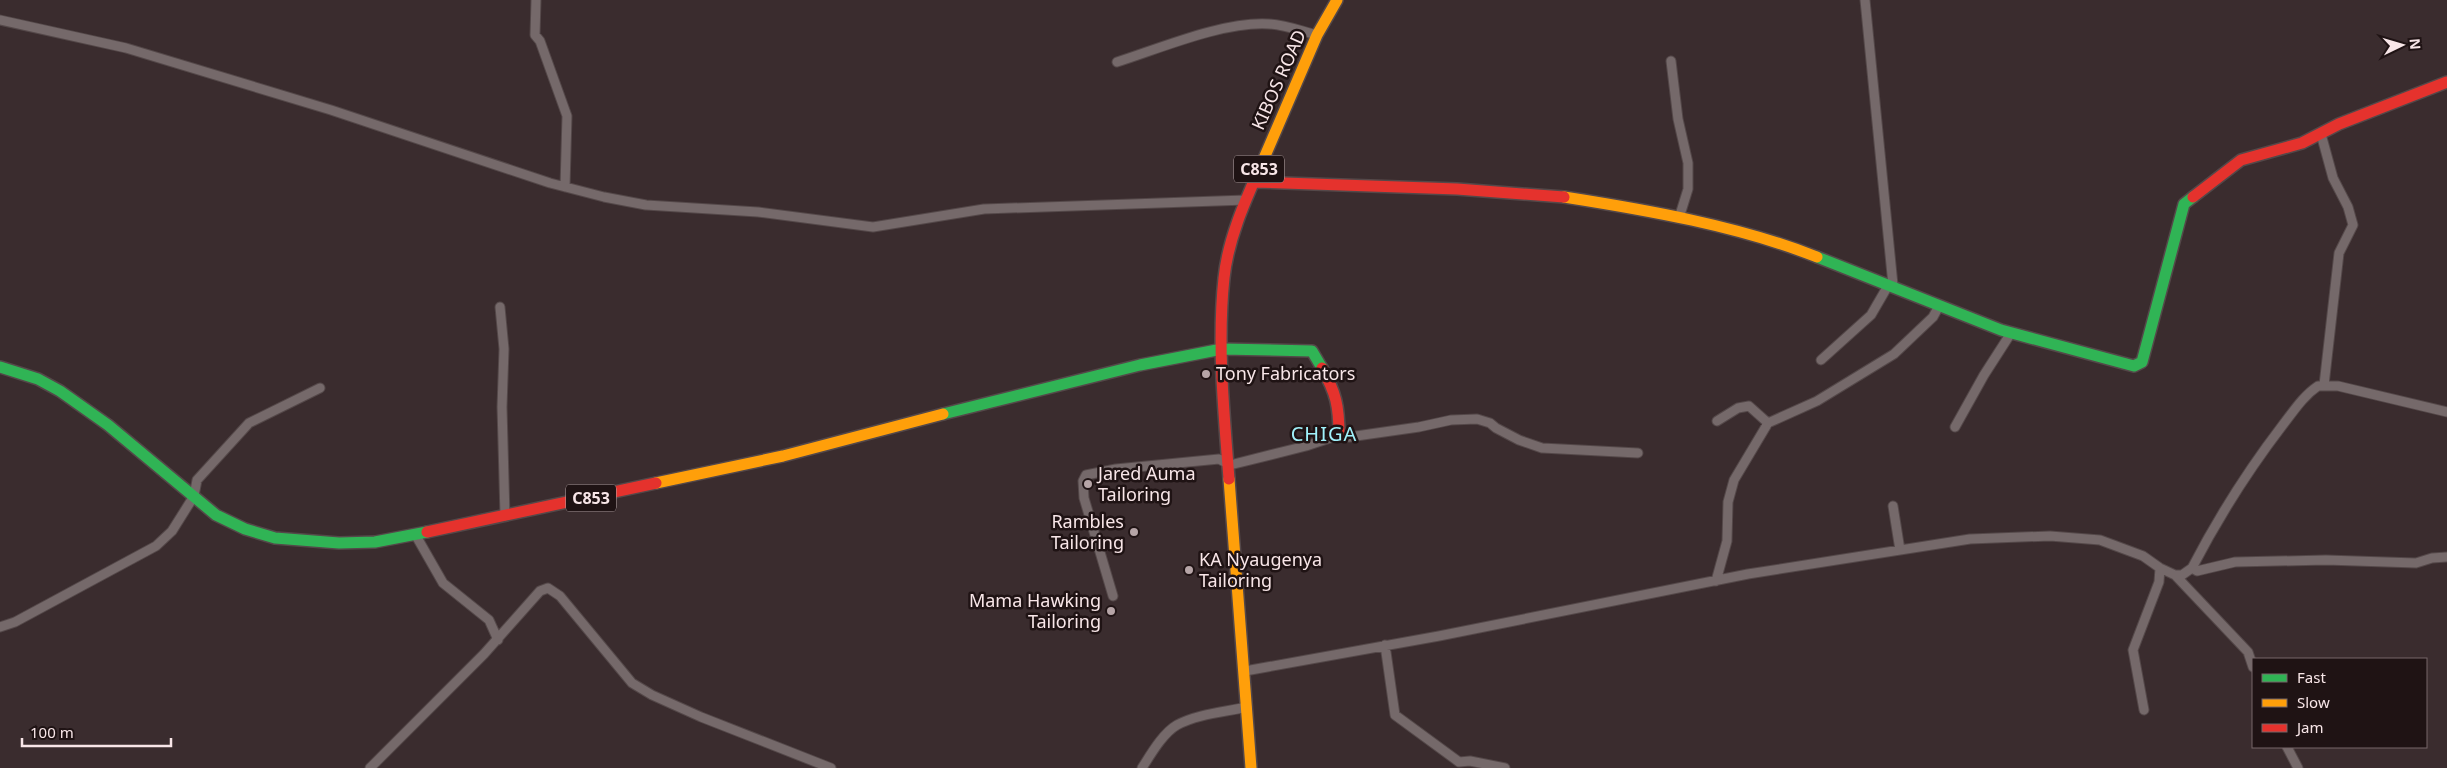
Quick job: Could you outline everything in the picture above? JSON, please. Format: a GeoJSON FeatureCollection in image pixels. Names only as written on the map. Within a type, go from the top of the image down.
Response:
{"type":"FeatureCollection","features":[{"type":"Feature","properties":{"kind":"main road","name":"KIBOS ROAD"},"geometry":{"type":"LineString","coordinates":[[1251,768],[1228,463],[1222,350],[1224,277],[1232,241],[1246,200],[1317,35],[1337,0]]}},
{"type":"Feature","properties":{"kind":"main road"},"geometry":{"type":"LineString","coordinates":[[1254,182],[1458,189],[1565,197],[1679,218],[1791,247],[1891,285],[1938,306],[2012,333],[2116,359],[2134,366],[2140,365],[2144,356],[2184,204],[2241,160],[2302,143],[2338,124],[2375,108],[2447,82]]}},
{"type":"Feature","properties":{"kind":"main road"},"geometry":{"type":"LineString","coordinates":[[1222,350],[1312,351],[1335,390],[1339,410],[1339,435]]}},
{"type":"Feature","properties":{"kind":"main road","name":"C853"},"geometry":{"type":"LineString","coordinates":[[0,367],[38,379],[60,391],[108,425],[216,515],[245,529],[275,538],[338,543],[376,542],[783,456],[1108,372],[1222,350]]}},
{"type":"Feature","properties":{"kind":"street"},"geometry":{"type":"LineString","coordinates":[[536,0],[535,35],[540,41],[567,116],[565,187]]}},
{"type":"Feature","properties":{"kind":"street"},"geometry":{"type":"LineString","coordinates":[[1821,360],[1871,315],[1891,285],[1865,0]]}},
{"type":"Feature","properties":{"kind":"street"},"geometry":{"type":"LineString","coordinates":[[0,20],[126,48],[331,110],[565,187],[646,205],[758,212],[830,220],[862,227],[984,209],[1246,200]]}},
{"type":"Feature","properties":{"kind":"street"},"geometry":{"type":"LineString","coordinates":[[1117,62],[1210,33],[1247,25],[1281,25],[1317,35]]}},
{"type":"Feature","properties":{"kind":"street"},"geometry":{"type":"LineString","coordinates":[[1671,61],[1678,118],[1688,163],[1688,189],[1679,218]]}},
{"type":"Feature","properties":{"kind":"street"},"geometry":{"type":"LineString","coordinates":[[2321,134],[2333,178],[2348,207],[2353,225],[2339,253],[2324,385]]}},
{"type":"Feature","properties":{"kind":"street"},"geometry":{"type":"LineString","coordinates":[[1716,581],[1727,541],[1728,502],[1734,480],[1768,423],[1817,401],[1894,354],[1933,317],[1938,306]]}},
{"type":"Feature","properties":{"kind":"street"},"geometry":{"type":"LineString","coordinates":[[500,307],[504,350],[502,407],[505,516]]}},
{"type":"Feature","properties":{"kind":"street"},"geometry":{"type":"LineString","coordinates":[[1955,427],[1984,375],[2012,333]]}},
{"type":"Feature","properties":{"kind":"street"},"geometry":{"type":"LineString","coordinates":[[2175,575],[2182,575],[2192,568],[2231,497],[2264,450],[2310,392],[2324,385],[2447,412]]}},
{"type":"Feature","properties":{"kind":"street"},"geometry":{"type":"LineString","coordinates":[[0,627],[15,622],[156,546],[172,531],[192,496],[194,496],[198,480],[249,423],[320,388]]}},
{"type":"Feature","properties":{"kind":"street"},"geometry":{"type":"LineString","coordinates":[[1717,421],[1738,408],[1749,406],[1768,423]]}},
{"type":"Feature","properties":{"kind":"street"},"geometry":{"type":"LineString","coordinates":[[1113,596],[1084,498],[1083,481],[1086,475],[1116,469],[1219,459],[1230,465],[1306,446],[1339,435],[1349,437],[1419,427],[1450,420],[1477,419],[1490,423],[1519,440],[1542,448],[1638,453]]}},
{"type":"Feature","properties":{"kind":"street"},"geometry":{"type":"LineString","coordinates":[[1893,506],[1900,550]]}},
{"type":"Feature","properties":{"kind":"street"},"geometry":{"type":"LineString","coordinates":[[415,534],[443,583],[489,620],[498,640]]}},
{"type":"Feature","properties":{"kind":"street"},"geometry":{"type":"LineString","coordinates":[[1245,671],[1385,646],[1716,581],[1900,550],[1970,540],[2050,536],[2100,540],[2143,556],[2160,568],[2175,575],[2248,652],[2252,664]]}},
{"type":"Feature","properties":{"kind":"street"},"geometry":{"type":"LineString","coordinates":[[2192,568],[2197,571],[2235,562],[2335,560],[2416,562],[2447,557]]}},
{"type":"Feature","properties":{"kind":"street"},"geometry":{"type":"LineString","coordinates":[[2144,710],[2134,650],[2159,582],[2160,568]]}},
{"type":"Feature","properties":{"kind":"street"},"geometry":{"type":"LineString","coordinates":[[370,768],[498,640],[540,591],[550,588],[560,596],[632,683],[641,690],[701,717],[831,768]]}},
{"type":"Feature","properties":{"kind":"street"},"geometry":{"type":"LineString","coordinates":[[1385,646],[1395,715],[1459,762],[1470,761],[1505,768]]}},
{"type":"Feature","properties":{"kind":"street"},"geometry":{"type":"LineString","coordinates":[[1142,768],[1164,738],[1177,725],[1197,718],[1247,707]]}},
{"type":"Feature","properties":{"kind":"street"},"geometry":{"type":"LineString","coordinates":[[2288,748],[2298,768]]}},
{"type":"Feature","properties":{"kind":"traffic: fast"},"geometry":{"type":"LineString","coordinates":[[1817,257],[2001,330],[2134,366],[2142,362],[2184,204],[2193,197]]}},
{"type":"Feature","properties":{"kind":"traffic: fast"},"geometry":{"type":"LineString","coordinates":[[943,414],[1140,365],[1222,349],[1312,351],[1322,368]]}},
{"type":"Feature","properties":{"kind":"traffic: fast"},"geometry":{"type":"LineString","coordinates":[[0,367],[38,379],[60,391],[108,425],[216,515],[245,529],[275,538],[339,543],[375,542],[427,532]]}},
{"type":"Feature","properties":{"kind":"traffic: slow"},"geometry":{"type":"LineString","coordinates":[[1262,163],[1317,35],[1337,0]]}},
{"type":"Feature","properties":{"kind":"traffic: slow"},"geometry":{"type":"LineString","coordinates":[[1564,197],[1692,220],[1756,236],[1817,257]]}},
{"type":"Feature","properties":{"kind":"traffic: slow"},"geometry":{"type":"LineString","coordinates":[[656,483],[783,456],[943,414]]}},
{"type":"Feature","properties":{"kind":"traffic: slow"},"geometry":{"type":"LineString","coordinates":[[1229,479],[1251,768]]}},
{"type":"Feature","properties":{"kind":"traffic: jam"},"geometry":{"type":"LineString","coordinates":[[2193,197],[2241,160],[2302,143],[2339,124],[2447,82]]}},
{"type":"Feature","properties":{"kind":"traffic: jam"},"geometry":{"type":"LineString","coordinates":[[1229,479],[1221,353],[1224,278],[1229,248],[1244,205],[1262,163]]}},
{"type":"Feature","properties":{"kind":"traffic: jam"},"geometry":{"type":"LineString","coordinates":[[1254,182],[1457,189],[1564,197]]}},
{"type":"Feature","properties":{"kind":"traffic: jam"},"geometry":{"type":"LineString","coordinates":[[1322,368],[1336,400],[1339,435]]}},
{"type":"Feature","properties":{"kind":"traffic: jam"},"geometry":{"type":"LineString","coordinates":[[427,532],[656,483]]}},
{"type":"Feature","properties":{"kind":"place","name":"Tony Fabricators"},"geometry":{"type":"Point","coordinates":[1206,374]}},
{"type":"Feature","properties":{"kind":"place","name":"Jared Auma Tailoring"},"geometry":{"type":"Point","coordinates":[1088,484]}},
{"type":"Feature","properties":{"kind":"place","name":"Rambles Tailoring"},"geometry":{"type":"Point","coordinates":[1134,532]}},
{"type":"Feature","properties":{"kind":"place","name":"KA Nyaugenya Tailoring"},"geometry":{"type":"Point","coordinates":[1189,570]}},
{"type":"Feature","properties":{"kind":"place","name":"Mama Hawking Tailoring"},"geometry":{"type":"Point","coordinates":[1111,611]}},
{"type":"Feature","properties":{"kind":"district","name":"CHIGA"},"geometry":{"type":"Point","coordinates":[1324,434]}}]}
